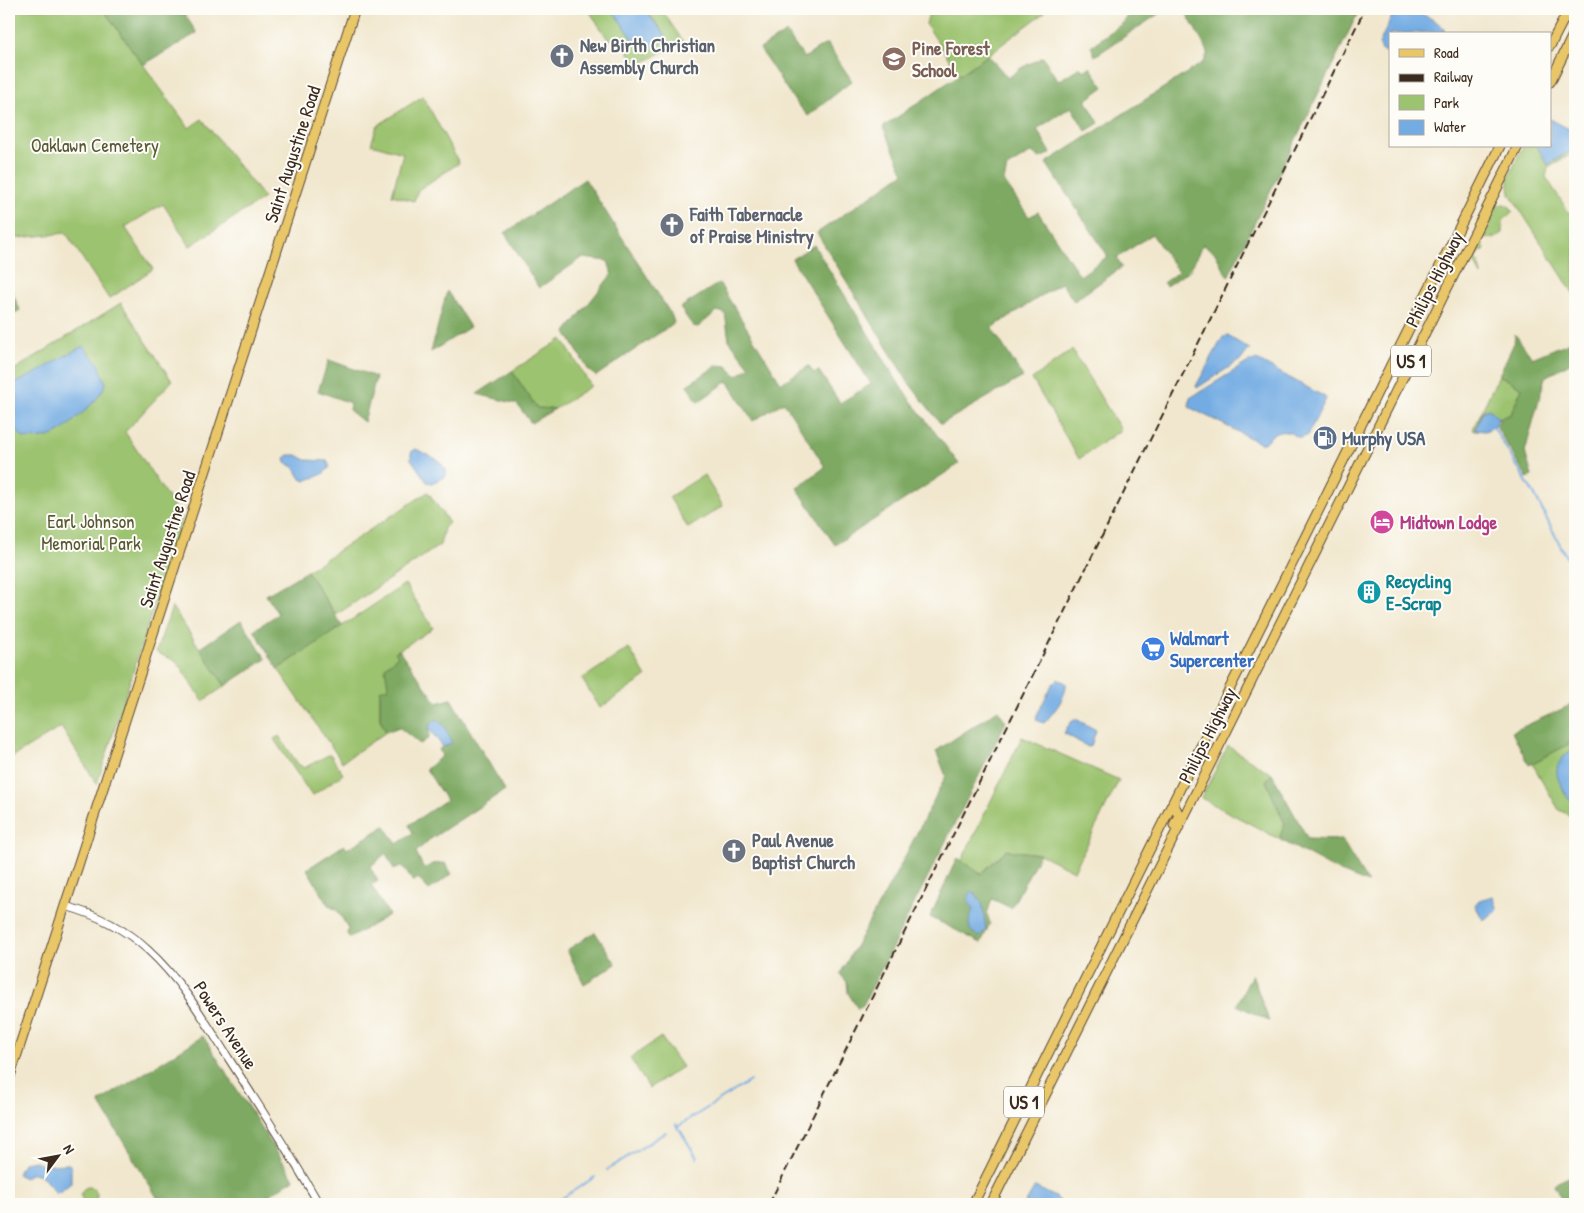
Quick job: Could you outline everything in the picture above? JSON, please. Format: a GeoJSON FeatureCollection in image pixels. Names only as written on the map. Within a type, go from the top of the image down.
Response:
{"type":"FeatureCollection","features":[{"type":"Feature","properties":{"kind":"main road","name":"Saint Augustine Road"},"geometry":{"type":"LineString","coordinates":[[9,1079],[355,9]]}},
{"type":"Feature","properties":{"kind":"main road"},"geometry":{"type":"LineString","coordinates":[[1552,42],[1569,9]]}},
{"type":"Feature","properties":{"kind":"main road"},"geometry":{"type":"LineString","coordinates":[[1552,78],[1575,30]]}},
{"type":"Feature","properties":{"kind":"main road","name":"Philips Highway"},"geometry":{"type":"LineString","coordinates":[[973,1204],[1499,148]]}},
{"type":"Feature","properties":{"kind":"main road","name":"Philips Highway"},"geometry":{"type":"LineString","coordinates":[[991,1204],[1517,148]]}},
{"type":"Feature","properties":{"kind":"main road"},"geometry":{"type":"LineString","coordinates":[[1172,840],[1172,832],[1179,815],[1173,803]]}},
{"type":"Feature","properties":{"kind":"main road"},"geometry":{"type":"LineString","coordinates":[[1153,878],[1147,866],[1155,850],[1154,841]]}},
{"type":"Feature","properties":{"kind":"street","name":"Powers Avenue"},"geometry":{"type":"LineString","coordinates":[[65,906],[90,914],[126,934],[148,950],[170,972],[190,998],[239,1074],[319,1204]]}},
{"type":"Feature","properties":{"kind":"green space","name":"Oaklawn Cemetery"},"geometry":{"type":"Polygon","coordinates":[[[9,9],[103,9],[189,128],[202,119],[264,198],[190,246],[163,204],[125,227],[153,269],[109,299],[66,233],[9,239],[9,9]]]}},
{"type":"Feature","properties":{"kind":"green space"},"geometry":{"type":"Polygon","coordinates":[[[103,9],[181,9],[197,33],[143,65],[103,9]]]}},
{"type":"Feature","properties":{"kind":"green space"},"geometry":{"type":"Polygon","coordinates":[[[588,9],[611,9],[642,51],[660,27],[644,9],[661,9],[683,41],[637,66],[618,35],[609,41],[588,9]]]}},
{"type":"Feature","properties":{"kind":"green space"},"geometry":{"type":"Polygon","coordinates":[[[930,9],[1043,9],[1045,12],[960,76],[926,24],[930,9]]]}},
{"type":"Feature","properties":{"kind":"green space"},"geometry":{"type":"Polygon","coordinates":[[[1133,9],[1166,9],[1095,56],[1091,46],[1123,23],[1133,9]]]}},
{"type":"Feature","properties":{"kind":"green space"},"geometry":{"type":"Polygon","coordinates":[[[1184,9],[1360,9],[1228,277],[1215,253],[1203,244],[1190,270],[1166,286],[1163,283],[1178,272],[1152,234],[1117,258],[1122,267],[1074,301],[1061,283],[992,328],[1023,377],[941,424],[908,382],[817,233],[904,173],[883,127],[988,55],[1008,78],[1021,68],[1043,57],[1058,81],[1080,67],[1084,71],[1090,67],[1104,87],[1086,100],[1099,123],[1086,131],[1071,107],[1037,129],[1051,153],[1040,158],[1032,152],[1007,167],[1004,181],[1029,217],[1038,212],[1080,276],[1108,256],[1046,163],[1204,62],[1208,52],[1184,9]]]}},
{"type":"Feature","properties":{"kind":"green space"},"geometry":{"type":"Polygon","coordinates":[[[786,32],[804,58],[827,43],[852,81],[808,116],[794,100],[760,49],[786,32]]]}},
{"type":"Feature","properties":{"kind":"green space"},"geometry":{"type":"Polygon","coordinates":[[[423,96],[459,163],[418,190],[414,201],[392,195],[403,153],[371,144],[377,126],[423,96]]]}},
{"type":"Feature","properties":{"kind":"green space"},"geometry":{"type":"Polygon","coordinates":[[[1522,148],[1538,148],[1548,165],[1575,148],[1575,152],[1548,168],[1546,177],[1575,222],[1575,296],[1510,194],[1508,178],[1522,148]]]}},
{"type":"Feature","properties":{"kind":"green space"},"geometry":{"type":"Polygon","coordinates":[[[585,179],[672,316],[674,323],[596,376],[589,371],[566,332],[612,274],[608,261],[582,258],[539,288],[505,233],[585,179]]]}},
{"type":"Feature","properties":{"kind":"green space"},"geometry":{"type":"Polygon","coordinates":[[[1504,204],[1509,206],[1513,212],[1503,220],[1503,233],[1496,238],[1484,238],[1482,235],[1497,205],[1504,204]]]}},
{"type":"Feature","properties":{"kind":"green space"},"geometry":{"type":"Polygon","coordinates":[[[1477,243],[1483,244],[1485,249],[1484,251],[1480,250],[1475,260],[1479,262],[1481,276],[1475,263],[1469,259],[1477,243]]]}},
{"type":"Feature","properties":{"kind":"green space"},"geometry":{"type":"Polygon","coordinates":[[[814,245],[902,389],[959,464],[835,545],[797,488],[825,467],[784,402],[753,421],[728,381],[698,402],[687,385],[718,365],[727,366],[737,376],[750,367],[729,340],[725,313],[717,311],[698,327],[693,326],[680,308],[719,283],[781,383],[809,366],[814,373],[819,371],[840,403],[871,384],[792,259],[814,245]]]}},
{"type":"Feature","properties":{"kind":"green space"},"geometry":{"type":"Polygon","coordinates":[[[9,285],[20,310],[9,316],[9,285]]]}},
{"type":"Feature","properties":{"kind":"green space"},"geometry":{"type":"Polygon","coordinates":[[[447,291],[470,327],[431,352],[447,291]]]}},
{"type":"Feature","properties":{"kind":"green space","name":"Earl Johnson Memorial Park"},"geometry":{"type":"Polygon","coordinates":[[[121,303],[172,381],[125,432],[182,519],[97,784],[61,727],[9,759],[9,373],[121,303]]]}},
{"type":"Feature","properties":{"kind":"green space"},"geometry":{"type":"Polygon","coordinates":[[[1515,334],[1532,358],[1575,340],[1575,360],[1545,377],[1525,452],[1532,476],[1527,478],[1497,428],[1500,418],[1511,414],[1522,388],[1499,375],[1514,343],[1515,334]]]}},
{"type":"Feature","properties":{"kind":"green space"},"geometry":{"type":"Polygon","coordinates":[[[562,339],[591,386],[555,409],[537,408],[512,371],[562,339]]]}},
{"type":"Feature","properties":{"kind":"green space"},"geometry":{"type":"Polygon","coordinates":[[[1072,350],[1121,430],[1079,459],[1032,379],[1072,350]]]}},
{"type":"Feature","properties":{"kind":"green space"},"geometry":{"type":"Polygon","coordinates":[[[329,360],[376,377],[364,422],[349,410],[350,403],[318,391],[329,360]]]}},
{"type":"Feature","properties":{"kind":"green space"},"geometry":{"type":"Polygon","coordinates":[[[512,371],[537,408],[555,409],[531,423],[517,404],[477,394],[512,371]]]}},
{"type":"Feature","properties":{"kind":"green space"},"geometry":{"type":"Polygon","coordinates":[[[1499,375],[1522,388],[1511,414],[1499,420],[1498,417],[1483,411],[1475,430],[1473,429],[1499,375]]]}},
{"type":"Feature","properties":{"kind":"green space"},"geometry":{"type":"Polygon","coordinates":[[[704,475],[723,506],[688,528],[669,497],[704,475]]]}},
{"type":"Feature","properties":{"kind":"green space"},"geometry":{"type":"Polygon","coordinates":[[[428,492],[449,523],[444,528],[440,545],[336,615],[307,571],[428,492]]]}},
{"type":"Feature","properties":{"kind":"green space"},"geometry":{"type":"Polygon","coordinates":[[[307,571],[342,626],[278,669],[254,630],[278,614],[266,595],[307,571]]]}},
{"type":"Feature","properties":{"kind":"green space"},"geometry":{"type":"Polygon","coordinates":[[[405,584],[433,628],[396,652],[398,656],[388,687],[380,691],[380,719],[386,732],[342,762],[278,669],[405,584]]]}},
{"type":"Feature","properties":{"kind":"green space"},"geometry":{"type":"Polygon","coordinates":[[[172,607],[225,686],[203,701],[177,662],[156,652],[172,607]]]}},
{"type":"Feature","properties":{"kind":"green space"},"geometry":{"type":"Polygon","coordinates":[[[241,620],[266,659],[225,686],[200,648],[241,620]]]}},
{"type":"Feature","properties":{"kind":"green space"},"geometry":{"type":"Polygon","coordinates":[[[629,648],[646,677],[600,708],[582,679],[629,648]]]}},
{"type":"Feature","properties":{"kind":"green space"},"geometry":{"type":"Polygon","coordinates":[[[399,650],[437,703],[451,699],[505,790],[429,840],[416,852],[424,869],[432,864],[445,863],[452,874],[429,890],[418,878],[413,882],[402,865],[394,870],[386,853],[370,867],[378,881],[371,885],[389,915],[350,938],[347,934],[348,928],[337,910],[329,906],[307,869],[344,845],[347,849],[385,826],[397,844],[413,833],[409,825],[446,800],[426,769],[442,756],[439,749],[452,743],[429,726],[429,738],[420,744],[399,727],[386,732],[380,719],[380,690],[388,687],[385,667],[398,656],[395,652],[399,650]]]}},
{"type":"Feature","properties":{"kind":"green space"},"geometry":{"type":"Polygon","coordinates":[[[1575,703],[1575,741],[1529,765],[1512,732],[1575,703]]]}},
{"type":"Feature","properties":{"kind":"green space"},"geometry":{"type":"Polygon","coordinates":[[[998,710],[1006,722],[863,1005],[858,1009],[848,993],[847,982],[840,974],[898,870],[946,776],[936,751],[998,710]]]}},
{"type":"Feature","properties":{"kind":"green space"},"geometry":{"type":"Polygon","coordinates":[[[279,736],[298,764],[304,768],[330,754],[343,774],[312,796],[274,739],[279,736]]]}},
{"type":"Feature","properties":{"kind":"green space"},"geometry":{"type":"Polygon","coordinates":[[[1022,737],[1119,780],[1074,871],[1040,854],[1006,850],[981,874],[961,862],[1022,737]]]}},
{"type":"Feature","properties":{"kind":"green space"},"geometry":{"type":"Polygon","coordinates":[[[1575,741],[1575,748],[1565,755],[1561,782],[1565,793],[1575,802],[1575,818],[1559,810],[1532,763],[1575,741]]]}},
{"type":"Feature","properties":{"kind":"green space"},"geometry":{"type":"Polygon","coordinates":[[[1228,746],[1272,774],[1266,781],[1285,824],[1279,839],[1201,798],[1228,746]]]}},
{"type":"Feature","properties":{"kind":"green space"},"geometry":{"type":"Polygon","coordinates":[[[1272,774],[1308,839],[1342,840],[1368,883],[1338,871],[1279,839],[1285,824],[1266,781],[1272,774]]]}},
{"type":"Feature","properties":{"kind":"green space"},"geometry":{"type":"Polygon","coordinates":[[[1006,850],[1040,854],[1011,908],[992,899],[987,914],[990,923],[981,943],[930,917],[957,858],[981,874],[1006,850]]]}},
{"type":"Feature","properties":{"kind":"green space"},"geometry":{"type":"Polygon","coordinates":[[[595,932],[616,964],[584,984],[567,950],[595,932]]]}},
{"type":"Feature","properties":{"kind":"green space"},"geometry":{"type":"Polygon","coordinates":[[[1252,974],[1269,1021],[1237,1005],[1252,974]]]}},
{"type":"Feature","properties":{"kind":"green space"},"geometry":{"type":"Polygon","coordinates":[[[203,1036],[294,1179],[255,1204],[161,1204],[99,1102],[203,1036]]]}},
{"type":"Feature","properties":{"kind":"green space"},"geometry":{"type":"Polygon","coordinates":[[[661,1037],[682,1067],[649,1088],[630,1058],[661,1037]]]}},
{"type":"Feature","properties":{"kind":"green space"},"geometry":{"type":"Polygon","coordinates":[[[1575,1174],[1575,1204],[1564,1204],[1554,1184],[1575,1174]]]}},
{"type":"Feature","properties":{"kind":"green space"},"geometry":{"type":"Polygon","coordinates":[[[86,1187],[92,1187],[97,1192],[95,1201],[86,1203],[81,1198],[81,1192],[86,1187]]]}},
{"type":"Feature","properties":{"kind":"water"},"geometry":{"type":"Polygon","coordinates":[[[611,9],[644,9],[666,36],[666,40],[642,51],[611,9]]]}},
{"type":"Feature","properties":{"kind":"water"},"geometry":{"type":"Polygon","coordinates":[[[1398,9],[1410,11],[1429,18],[1445,29],[1444,32],[1389,32],[1389,53],[1382,51],[1379,44],[1392,16],[1398,9]]]}},
{"type":"Feature","properties":{"kind":"water"},"geometry":{"type":"Polygon","coordinates":[[[1552,120],[1575,132],[1575,148],[1548,165],[1538,148],[1552,148],[1552,120]]]}},
{"type":"Feature","properties":{"kind":"water"},"geometry":{"type":"Polygon","coordinates":[[[1228,336],[1251,350],[1247,351],[1242,359],[1197,388],[1196,386],[1223,337],[1228,336]]]}},
{"type":"Feature","properties":{"kind":"water"},"geometry":{"type":"Polygon","coordinates":[[[83,346],[99,364],[106,384],[100,394],[94,402],[60,432],[48,437],[23,438],[9,420],[9,385],[37,372],[83,346]]]}},
{"type":"Feature","properties":{"kind":"water"},"geometry":{"type":"Polygon","coordinates":[[[1257,360],[1325,397],[1326,399],[1307,436],[1299,438],[1289,433],[1280,432],[1272,435],[1264,443],[1260,443],[1189,407],[1190,398],[1250,361],[1257,360]]]}},
{"type":"Feature","properties":{"kind":"water"},"geometry":{"type":"Polygon","coordinates":[[[1489,409],[1498,417],[1496,426],[1485,431],[1475,430],[1483,411],[1489,409]]]}},
{"type":"Feature","properties":{"kind":"water"},"geometry":{"type":"Polygon","coordinates":[[[416,449],[438,460],[446,470],[446,476],[432,483],[427,482],[411,459],[411,452],[416,449]]]}},
{"type":"Feature","properties":{"kind":"water"},"geometry":{"type":"Polygon","coordinates":[[[289,455],[297,455],[306,460],[327,461],[330,467],[323,474],[305,481],[301,479],[294,467],[286,463],[285,458],[289,455]]]}},
{"type":"Feature","properties":{"kind":"water"},"geometry":{"type":"Polygon","coordinates":[[[1058,679],[1066,683],[1062,699],[1044,723],[1036,720],[1052,685],[1058,679]]]}},
{"type":"Feature","properties":{"kind":"water"},"geometry":{"type":"Polygon","coordinates":[[[437,719],[445,727],[452,743],[443,747],[429,729],[429,726],[437,719]]]}},
{"type":"Feature","properties":{"kind":"water"},"geometry":{"type":"Polygon","coordinates":[[[1076,719],[1096,730],[1091,746],[1088,747],[1064,733],[1070,723],[1076,719]]]}},
{"type":"Feature","properties":{"kind":"water"},"geometry":{"type":"Polygon","coordinates":[[[1575,748],[1575,802],[1564,792],[1557,769],[1561,760],[1575,748]]]}},
{"type":"Feature","properties":{"kind":"water"},"geometry":{"type":"Polygon","coordinates":[[[970,892],[974,892],[982,903],[986,930],[979,937],[970,930],[969,923],[973,908],[968,901],[970,892]]]}},
{"type":"Feature","properties":{"kind":"water"},"geometry":{"type":"Polygon","coordinates":[[[1493,896],[1498,910],[1483,920],[1475,905],[1479,900],[1493,896]]]}},
{"type":"Feature","properties":{"kind":"water"},"geometry":{"type":"Polygon","coordinates":[[[36,1161],[43,1165],[69,1164],[71,1166],[71,1183],[56,1193],[40,1174],[30,1174],[24,1178],[17,1174],[23,1163],[36,1161]]]}},
{"type":"Feature","properties":{"kind":"water"},"geometry":{"type":"Polygon","coordinates":[[[1035,1187],[1056,1197],[1063,1204],[1025,1204],[1035,1187]]]}},
{"type":"Feature","properties":{"kind":"waterway"},"geometry":{"type":"LineString","coordinates":[[1494,428],[1534,494],[1575,574]]}},
{"type":"Feature","properties":{"kind":"waterway"},"geometry":{"type":"LineString","coordinates":[[677,1127],[750,1081]]}},
{"type":"Feature","properties":{"kind":"waterway"},"geometry":{"type":"LineString","coordinates":[[676,1124],[678,1129]]}},
{"type":"Feature","properties":{"kind":"waterway"},"geometry":{"type":"LineString","coordinates":[[680,1130],[697,1158]]}},
{"type":"Feature","properties":{"kind":"waterway"},"geometry":{"type":"LineString","coordinates":[[607,1170],[666,1132]]}},
{"type":"Feature","properties":{"kind":"waterway"},"geometry":{"type":"LineString","coordinates":[[553,1204],[595,1177]]}},
{"type":"Feature","properties":{"kind":"railway"},"geometry":{"type":"LineString","coordinates":[[769,1204],[1365,9]]}},
{"type":"Feature","properties":{"kind":"place","name":"New Birth Christian Assembly Church"},"geometry":{"type":"Point","coordinates":[562,56]}},
{"type":"Feature","properties":{"kind":"place","name":"Pine Forest School"},"geometry":{"type":"Point","coordinates":[894,59]}},
{"type":"Feature","properties":{"kind":"place","name":"Faith Tabernacle of Praise Ministry"},"geometry":{"type":"Point","coordinates":[672,225]}},
{"type":"Feature","properties":{"kind":"place","name":"Murphy USA"},"geometry":{"type":"Point","coordinates":[1325,438]}},
{"type":"Feature","properties":{"kind":"place","name":"Midtown Lodge"},"geometry":{"type":"Point","coordinates":[1382,522]}},
{"type":"Feature","properties":{"kind":"place","name":"Recycling E-Scrap"},"geometry":{"type":"Point","coordinates":[1369,592]}},
{"type":"Feature","properties":{"kind":"place","name":"Walmart Supercenter"},"geometry":{"type":"Point","coordinates":[1153,649]}},
{"type":"Feature","properties":{"kind":"place","name":"Paul Avenue Baptist Church"},"geometry":{"type":"Point","coordinates":[734,851]}}]}
